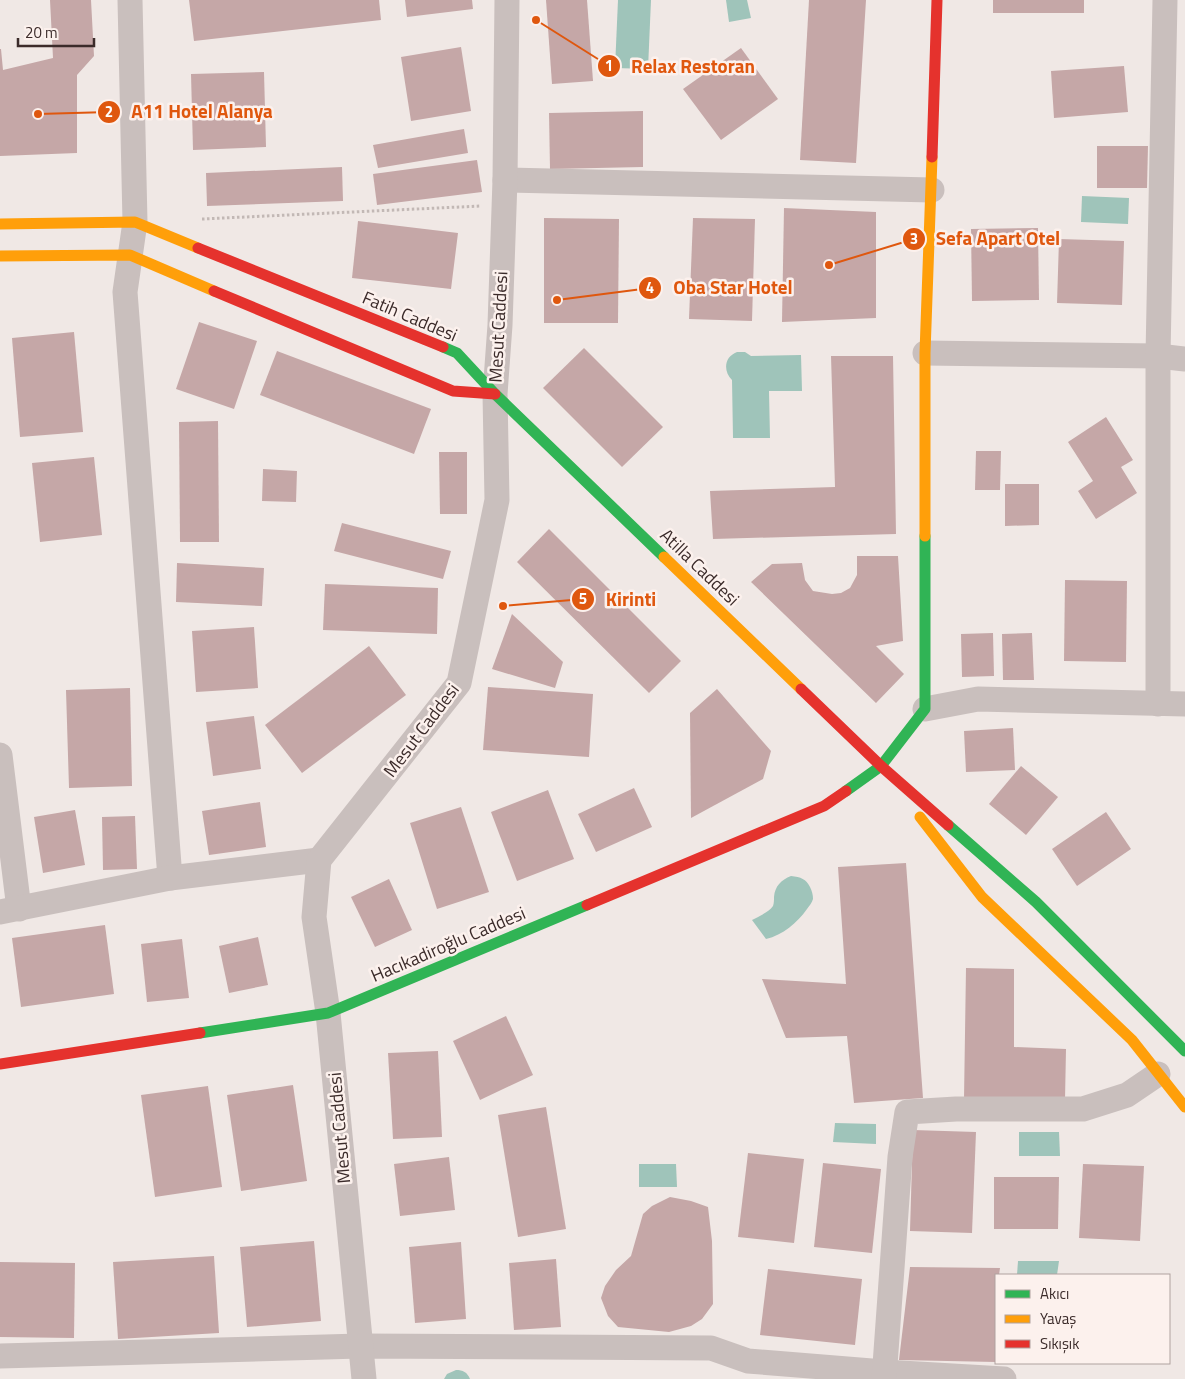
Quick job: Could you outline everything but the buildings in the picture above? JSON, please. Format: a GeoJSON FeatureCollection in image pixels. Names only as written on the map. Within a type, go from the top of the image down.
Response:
{"type":"FeatureCollection","features":[{"type":"Feature","properties":{"kind":"street"},"geometry":{"type":"LineString","coordinates":[[130,0],[135,222],[125,292],[170,878]]}},
{"type":"Feature","properties":{"kind":"street","name":"Mesut Caddesi"},"geometry":{"type":"LineString","coordinates":[[364,1379],[328,1013],[314,917],[319,860],[459,683],[497,500],[495,394],[500,325],[505,180],[507,0]]}},
{"type":"Feature","properties":{"kind":"street"},"geometry":{"type":"LineString","coordinates":[[938,0],[925,353],[925,709],[978,699],[1185,704]]}},
{"type":"Feature","properties":{"kind":"street"},"geometry":{"type":"LineString","coordinates":[[1158,704],[1158,356],[1165,0]]}},
{"type":"Feature","properties":{"kind":"street"},"geometry":{"type":"LineString","coordinates":[[505,180],[932,190]]}},
{"type":"Feature","properties":{"kind":"street","name":"Fatih Caddesi"},"geometry":{"type":"LineString","coordinates":[[0,224],[135,222],[457,353],[495,394]]}},
{"type":"Feature","properties":{"kind":"street"},"geometry":{"type":"LineString","coordinates":[[0,256],[130,255],[453,391],[495,394]]}},
{"type":"Feature","properties":{"kind":"street"},"geometry":{"type":"LineString","coordinates":[[925,353],[1158,356],[1185,359]]}},
{"type":"Feature","properties":{"kind":"street","name":"Atilla Caddesi"},"geometry":{"type":"LineString","coordinates":[[495,394],[881,766]]}},
{"type":"Feature","properties":{"kind":"street","name":"Hacıkadiroğlu Caddesi"},"geometry":{"type":"LineString","coordinates":[[0,1064],[328,1013],[824,806],[881,766],[925,709]]}},
{"type":"Feature","properties":{"kind":"street"},"geometry":{"type":"LineString","coordinates":[[0,755],[9,911],[170,878],[319,860]]}},
{"type":"Feature","properties":{"kind":"street"},"geometry":{"type":"LineString","coordinates":[[881,766],[1036,902],[1185,1051]]}},
{"type":"Feature","properties":{"kind":"street"},"geometry":{"type":"LineString","coordinates":[[881,766],[982,897],[1132,1040],[1185,1107]]}},
{"type":"Feature","properties":{"kind":"street"},"geometry":{"type":"LineString","coordinates":[[884,1376],[900,1157],[907,1112],[956,1109],[1083,1109],[1127,1095],[1158,1074]]}},
{"type":"Feature","properties":{"kind":"street"},"geometry":{"type":"LineString","coordinates":[[0,1356],[360,1346],[711,1348],[747,1370],[1004,1379]]}},
{"type":"Feature","properties":{"kind":"path"},"geometry":{"type":"LineString","coordinates":[[195,220],[504,204]]}},
{"type":"Feature","properties":{"kind":"water"},"geometry":{"type":"Polygon","coordinates":[[[618,0],[651,0],[648,69],[615,68],[618,0]]]}},
{"type":"Feature","properties":{"kind":"water"},"geometry":{"type":"Polygon","coordinates":[[[726,0],[747,0],[751,18],[729,22],[726,0]]]}},
{"type":"Feature","properties":{"kind":"water"},"geometry":{"type":"Polygon","coordinates":[[[1082,196],[1129,198],[1128,224],[1081,222],[1082,196]]]}},
{"type":"Feature","properties":{"kind":"water"},"geometry":{"type":"Polygon","coordinates":[[[737,352],[745,352],[751,356],[801,355],[802,391],[769,391],[770,438],[733,438],[732,380],[727,373],[726,364],[729,357],[737,352]]]}},
{"type":"Feature","properties":{"kind":"water"},"geometry":{"type":"Polygon","coordinates":[[[791,876],[807,882],[812,892],[813,900],[794,924],[778,935],[766,939],[752,920],[771,908],[777,887],[784,879],[791,876]]]}},
{"type":"Feature","properties":{"kind":"water"},"geometry":{"type":"Polygon","coordinates":[[[835,1123],[876,1124],[876,1144],[833,1142],[835,1123]]]}},
{"type":"Feature","properties":{"kind":"water"},"geometry":{"type":"Polygon","coordinates":[[[1019,1132],[1059,1132],[1060,1156],[1019,1156],[1019,1132]]]}},
{"type":"Feature","properties":{"kind":"water"},"geometry":{"type":"Polygon","coordinates":[[[639,1164],[676,1164],[677,1187],[639,1187],[639,1164]]]}},
{"type":"Feature","properties":{"kind":"water"},"geometry":{"type":"Polygon","coordinates":[[[1018,1261],[1059,1261],[1057,1274],[1017,1274],[1018,1261]]]}},
{"type":"Feature","properties":{"kind":"water"},"geometry":{"type":"Polygon","coordinates":[[[461,1370],[470,1379],[444,1379],[447,1374],[461,1370]]]}},
{"type":"Feature","properties":{"kind":"traffic: fast"},"geometry":{"type":"LineString","coordinates":[[443,347],[457,353],[495,394],[664,557]]}},
{"type":"Feature","properties":{"kind":"traffic: fast"},"geometry":{"type":"LineString","coordinates":[[846,791],[881,766],[925,709],[925,536]]}},
{"type":"Feature","properties":{"kind":"traffic: fast"},"geometry":{"type":"LineString","coordinates":[[948,825],[1036,902],[1185,1051]]}},
{"type":"Feature","properties":{"kind":"traffic: fast"},"geometry":{"type":"LineString","coordinates":[[200,1033],[328,1013],[587,905]]}},
{"type":"Feature","properties":{"kind":"traffic: slow"},"geometry":{"type":"LineString","coordinates":[[925,536],[925,353],[932,157]]}},
{"type":"Feature","properties":{"kind":"traffic: slow"},"geometry":{"type":"LineString","coordinates":[[0,224],[135,222],[198,248]]}},
{"type":"Feature","properties":{"kind":"traffic: slow"},"geometry":{"type":"LineString","coordinates":[[0,256],[130,255],[214,291]]}},
{"type":"Feature","properties":{"kind":"traffic: slow"},"geometry":{"type":"LineString","coordinates":[[664,557],[801,689]]}},
{"type":"Feature","properties":{"kind":"traffic: slow"},"geometry":{"type":"LineString","coordinates":[[920,817],[982,897],[1132,1040],[1185,1107]]}},
{"type":"Feature","properties":{"kind":"traffic: jam"},"geometry":{"type":"LineString","coordinates":[[932,157],[937,0]]}},
{"type":"Feature","properties":{"kind":"traffic: jam"},"geometry":{"type":"LineString","coordinates":[[198,248],[443,347]]}},
{"type":"Feature","properties":{"kind":"traffic: jam"},"geometry":{"type":"LineString","coordinates":[[214,291],[453,391],[495,394]]}},
{"type":"Feature","properties":{"kind":"traffic: jam"},"geometry":{"type":"LineString","coordinates":[[801,689],[881,766],[948,825]]}},
{"type":"Feature","properties":{"kind":"traffic: jam"},"geometry":{"type":"LineString","coordinates":[[587,905],[824,806],[846,791]]}},
{"type":"Feature","properties":{"kind":"traffic: jam"},"geometry":{"type":"LineString","coordinates":[[0,1064],[200,1033]]}},
{"type":"Feature","properties":{"kind":"place","name":"Relax Restoran"},"geometry":{"type":"Point","coordinates":[536,20]}},
{"type":"Feature","properties":{"kind":"place","name":"A11 Hotel Alanya"},"geometry":{"type":"Point","coordinates":[38,114]}},
{"type":"Feature","properties":{"kind":"place","name":"Sefa Apart Otel"},"geometry":{"type":"Point","coordinates":[829,265]}},
{"type":"Feature","properties":{"kind":"place","name":"Oba Star Hotel"},"geometry":{"type":"Point","coordinates":[557,300]}},
{"type":"Feature","properties":{"kind":"place","name":"Kirinti"},"geometry":{"type":"Point","coordinates":[503,606]}}]}
